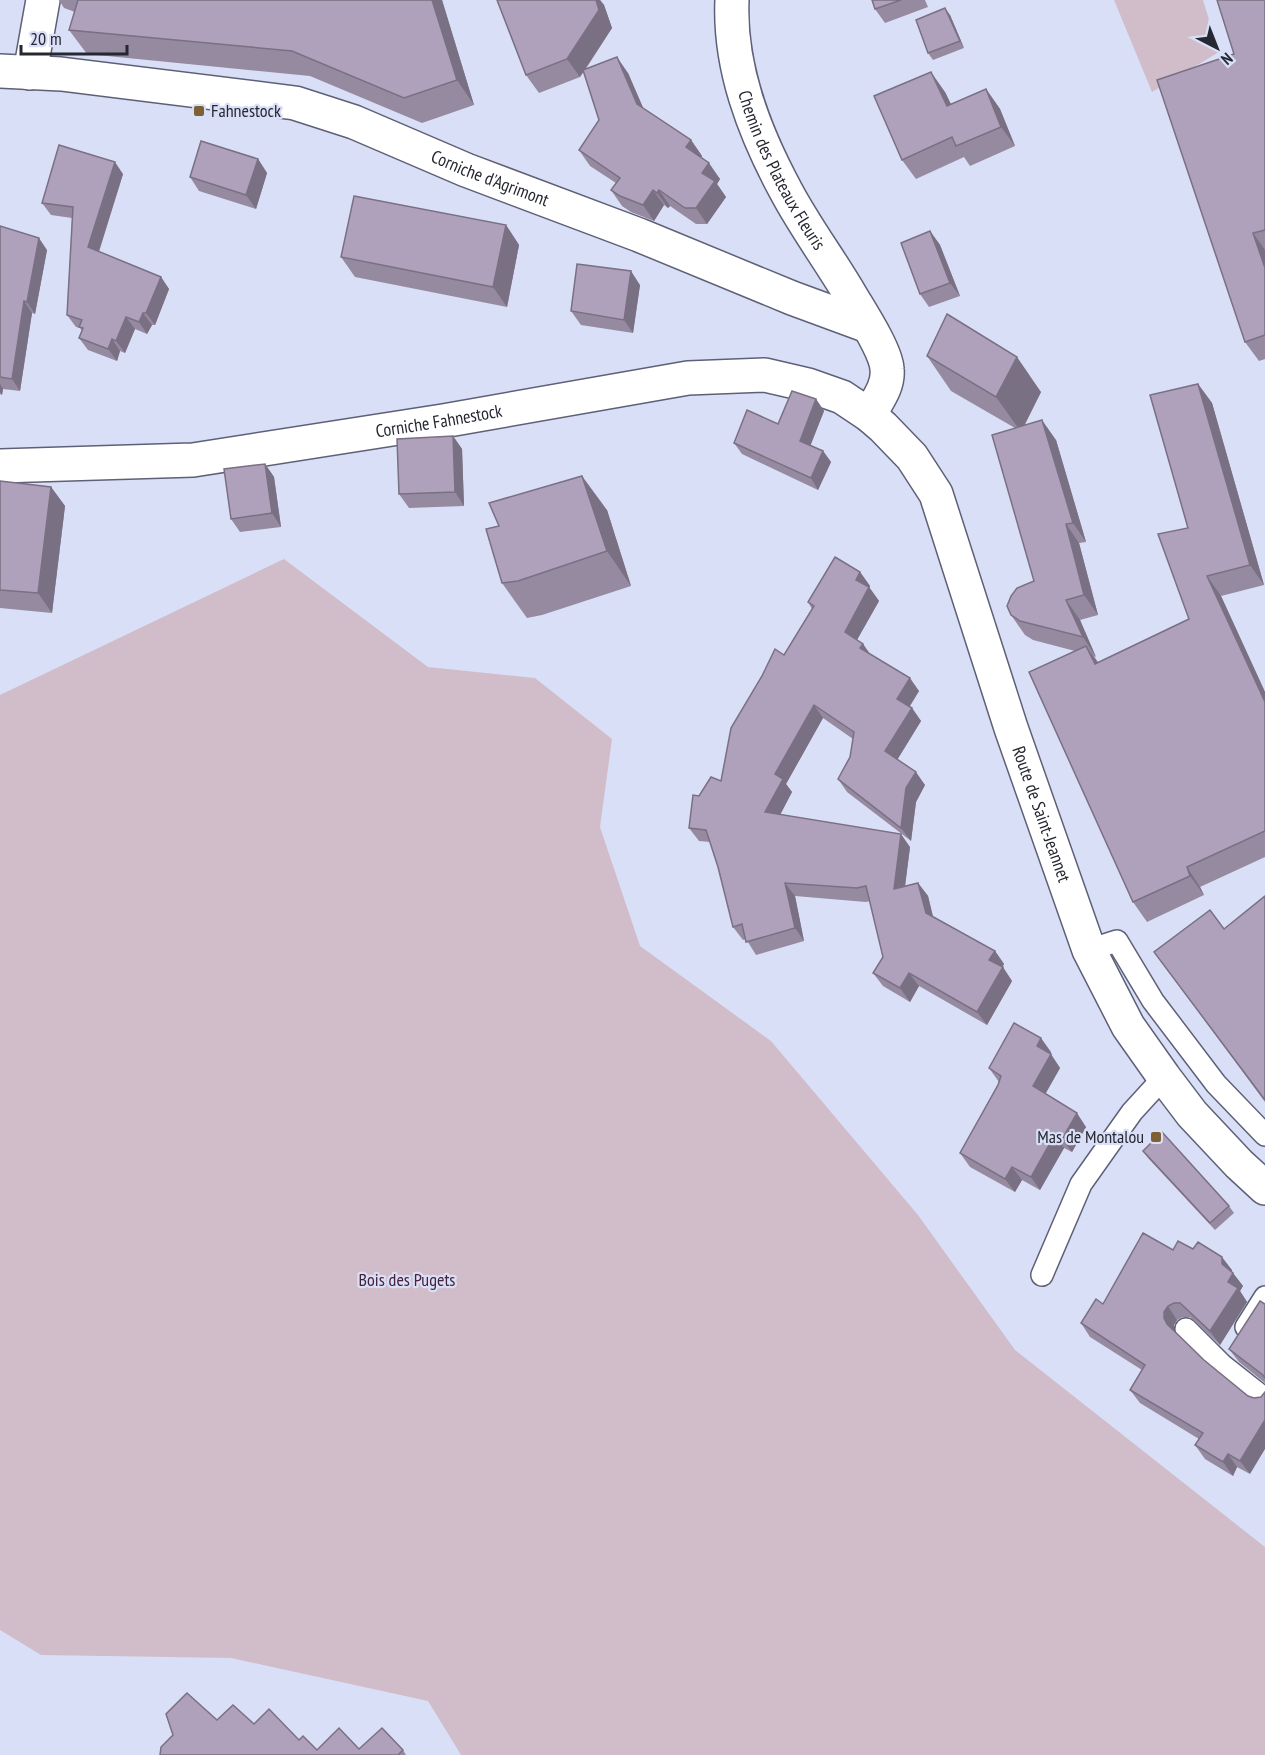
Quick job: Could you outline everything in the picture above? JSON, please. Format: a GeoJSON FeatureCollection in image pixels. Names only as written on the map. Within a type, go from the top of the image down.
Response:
{"type":"FeatureCollection","features":[{"type":"Feature","properties":{"kind":"main road"},"geometry":{"type":"LineString","coordinates":[[15,72],[43,0]]}},
{"type":"Feature","properties":{"kind":"main road","name":"Chemin des Plateaux Fleuris"},"geometry":{"type":"LineString","coordinates":[[732,0],[731,26],[736,61],[749,110],[786,192],[868,326]]}},
{"type":"Feature","properties":{"kind":"main road","name":"Corniche d'Agrimont"},"geometry":{"type":"LineString","coordinates":[[15,72],[61,74],[295,103],[354,122],[466,170],[639,235],[792,298],[868,326]]}},
{"type":"Feature","properties":{"kind":"main road"},"geometry":{"type":"LineString","coordinates":[[868,326],[887,367],[884,389],[869,415]]}},
{"type":"Feature","properties":{"kind":"main road","name":"Corniche Fahnestock"},"geometry":{"type":"LineString","coordinates":[[0,466],[194,460],[443,421],[688,378],[765,375],[808,385],[842,397],[869,415]]}},
{"type":"Feature","properties":{"kind":"main road","name":"Route de Saint-Jeannet"},"geometry":{"type":"LineString","coordinates":[[869,415],[912,458],[936,494],[1011,728],[1089,950],[1128,1026],[1164,1077],[1192,1114],[1265,1188]]}},
{"type":"Feature","properties":{"kind":"lane"},"geometry":{"type":"LineString","coordinates":[[1089,950],[1117,941],[1153,1001],[1209,1075],[1265,1135]]}},
{"type":"Feature","properties":{"kind":"lane"},"geometry":{"type":"LineString","coordinates":[[1042,1275],[1081,1184],[1132,1112],[1164,1077]]}},
{"type":"Feature","properties":{"kind":"lane"},"geometry":{"type":"LineString","coordinates":[[1222,1365],[1265,1297]]}},
{"type":"Feature","properties":{"kind":"lane"},"geometry":{"type":"LineString","coordinates":[[1186,1329],[1222,1365],[1265,1399]]}},
{"type":"Feature","properties":{"kind":"green space"},"geometry":{"type":"Polygon","coordinates":[[[1114,0],[1203,0],[1219,52],[1152,92],[1114,0]]]}},
{"type":"Feature","properties":{"kind":"green space","name":"Bois des Pugets"},"geometry":{"type":"Polygon","coordinates":[[[284,559],[428,667],[535,678],[612,739],[600,827],[640,946],[771,1041],[918,1215],[1015,1350],[1265,1547],[1265,1755],[461,1755],[428,1701],[231,1658],[41,1655],[0,1630],[0,695],[284,559]]]}},
{"type":"Feature","properties":{"kind":"building"},"geometry":{"type":"Polygon","coordinates":[[[78,0],[432,0],[457,80],[404,98],[292,51],[69,30],[78,0]]]}},
{"type":"Feature","properties":{"kind":"building"},"geometry":{"type":"Polygon","coordinates":[[[497,0],[596,0],[599,10],[567,59],[526,75],[497,0]]]}},
{"type":"Feature","properties":{"kind":"building"},"geometry":{"type":"Polygon","coordinates":[[[872,0],[901,0],[875,9],[872,0]]]}},
{"type":"Feature","properties":{"kind":"building"},"geometry":{"type":"Polygon","coordinates":[[[1217,0],[1265,0],[1265,230],[1253,233],[1265,268],[1265,335],[1245,342],[1157,80],[1234,54],[1217,0]]]}},
{"type":"Feature","properties":{"kind":"building"},"geometry":{"type":"Polygon","coordinates":[[[945,8],[960,41],[928,53],[916,20],[945,8]]]}},
{"type":"Feature","properties":{"kind":"building"},"geometry":{"type":"Polygon","coordinates":[[[617,57],[637,104],[691,140],[686,147],[709,163],[702,173],[715,181],[696,208],[685,208],[659,190],[657,193],[653,190],[643,205],[620,196],[611,190],[620,178],[579,150],[599,120],[583,70],[617,57]]]}},
{"type":"Feature","properties":{"kind":"building"},"geometry":{"type":"Polygon","coordinates":[[[931,72],[947,106],[986,89],[1001,127],[956,146],[952,137],[902,160],[874,96],[931,72]]]}},
{"type":"Feature","properties":{"kind":"building"},"geometry":{"type":"Polygon","coordinates":[[[201,141],[258,159],[246,195],[190,177],[201,141]]]}},
{"type":"Feature","properties":{"kind":"building"},"geometry":{"type":"Polygon","coordinates":[[[59,145],[115,162],[88,247],[161,277],[146,313],[143,313],[139,322],[126,317],[116,341],[112,339],[108,349],[79,338],[83,328],[79,327],[82,320],[67,315],[73,207],[42,203],[59,145]]]}},
{"type":"Feature","properties":{"kind":"building"},"geometry":{"type":"Polygon","coordinates":[[[354,196],[506,225],[493,287],[341,257],[354,196]]]}},
{"type":"Feature","properties":{"kind":"building"},"geometry":{"type":"Polygon","coordinates":[[[0,226],[39,238],[27,302],[24,301],[12,379],[0,377],[0,226]]]}},
{"type":"Feature","properties":{"kind":"building"},"geometry":{"type":"Polygon","coordinates":[[[930,231],[950,283],[920,294],[901,243],[930,231]]]}},
{"type":"Feature","properties":{"kind":"building"},"geometry":{"type":"Polygon","coordinates":[[[577,264],[631,271],[624,320],[571,311],[577,264]]]}},
{"type":"Feature","properties":{"kind":"building"},"geometry":{"type":"Polygon","coordinates":[[[947,314],[1017,357],[996,397],[927,356],[947,314]]]}},
{"type":"Feature","properties":{"kind":"building"},"geometry":{"type":"Polygon","coordinates":[[[1198,384],[1250,565],[1207,576],[1265,702],[1265,831],[1187,867],[1190,876],[1133,902],[1029,672],[1086,646],[1095,664],[1189,619],[1158,534],[1188,528],[1150,395],[1198,384]]]}},
{"type":"Feature","properties":{"kind":"building"},"geometry":{"type":"Polygon","coordinates":[[[792,391],[816,399],[800,441],[823,451],[811,478],[734,443],[747,410],[778,424],[792,391]]]}},
{"type":"Feature","properties":{"kind":"building"},"geometry":{"type":"Polygon","coordinates":[[[1042,420],[1073,523],[1066,524],[1084,595],[1066,600],[1083,637],[1020,621],[1011,615],[1007,606],[1017,588],[1034,581],[992,435],[1042,420]]]}},
{"type":"Feature","properties":{"kind":"building"},"geometry":{"type":"Polygon","coordinates":[[[453,436],[455,492],[399,494],[397,439],[453,436]]]}},
{"type":"Feature","properties":{"kind":"building"},"geometry":{"type":"Polygon","coordinates":[[[265,464],[272,513],[231,519],[224,469],[265,464]]]}},
{"type":"Feature","properties":{"kind":"building"},"geometry":{"type":"Polygon","coordinates":[[[582,476],[607,551],[518,581],[502,583],[486,529],[499,526],[489,503],[582,476]]]}},
{"type":"Feature","properties":{"kind":"building"},"geometry":{"type":"Polygon","coordinates":[[[0,481],[51,487],[38,593],[0,590],[0,481]]]}},
{"type":"Feature","properties":{"kind":"building"},"geometry":{"type":"Polygon","coordinates":[[[835,557],[860,572],[856,580],[869,587],[845,632],[863,644],[860,648],[910,678],[897,699],[912,708],[885,751],[916,772],[906,788],[901,828],[838,779],[850,757],[854,732],[814,705],[775,774],[783,779],[765,812],[901,834],[894,889],[918,883],[926,913],[995,951],[989,960],[1003,967],[977,1012],[909,973],[900,988],[873,973],[883,957],[866,886],[857,888],[785,883],[795,928],[746,942],[742,924],[733,927],[706,830],[689,828],[693,795],[699,796],[711,777],[721,781],[731,728],[775,649],[784,655],[814,606],[808,602],[835,557]]]}},
{"type":"Feature","properties":{"kind":"building"},"geometry":{"type":"Polygon","coordinates":[[[1265,896],[1265,1100],[1154,952],[1210,910],[1224,929],[1265,896]]]}},
{"type":"Feature","properties":{"kind":"building"},"geometry":{"type":"Polygon","coordinates":[[[1014,1023],[1041,1038],[1037,1046],[1051,1054],[1033,1086],[1077,1113],[1062,1139],[1055,1134],[1031,1177],[1012,1167],[1005,1179],[960,1153],[998,1085],[1001,1076],[989,1068],[1014,1023]]]}},
{"type":"Feature","properties":{"kind":"building"},"geometry":{"type":"Polygon","coordinates":[[[1162,1132],[1229,1206],[1210,1223],[1143,1151],[1162,1132]]]}},
{"type":"Feature","properties":{"kind":"building"},"geometry":{"type":"Polygon","coordinates":[[[1143,1233],[1173,1250],[1178,1241],[1193,1249],[1198,1242],[1222,1257],[1222,1264],[1233,1273],[1228,1282],[1238,1288],[1210,1331],[1180,1303],[1168,1306],[1164,1312],[1164,1318],[1167,1324],[1204,1360],[1248,1396],[1261,1397],[1265,1392],[1265,1420],[1240,1461],[1228,1454],[1223,1462],[1195,1445],[1203,1433],[1130,1390],[1145,1365],[1081,1323],[1096,1299],[1103,1304],[1143,1233]]]}},
{"type":"Feature","properties":{"kind":"building"},"geometry":{"type":"Polygon","coordinates":[[[1260,1301],[1265,1304],[1265,1378],[1229,1349],[1260,1301]]]}},
{"type":"Feature","properties":{"kind":"building"},"geometry":{"type":"Polygon","coordinates":[[[187,1693],[217,1720],[233,1705],[254,1724],[269,1709],[299,1740],[303,1736],[317,1750],[339,1728],[359,1749],[382,1728],[403,1750],[398,1755],[160,1755],[161,1747],[173,1735],[166,1714],[187,1693]]]}},
{"type":"Feature","properties":{"kind":"place","name":"Fahnestock"},"geometry":{"type":"Point","coordinates":[199,111]}},
{"type":"Feature","properties":{"kind":"place","name":"Mas de Montalou"},"geometry":{"type":"Point","coordinates":[1156,1137]}}]}
